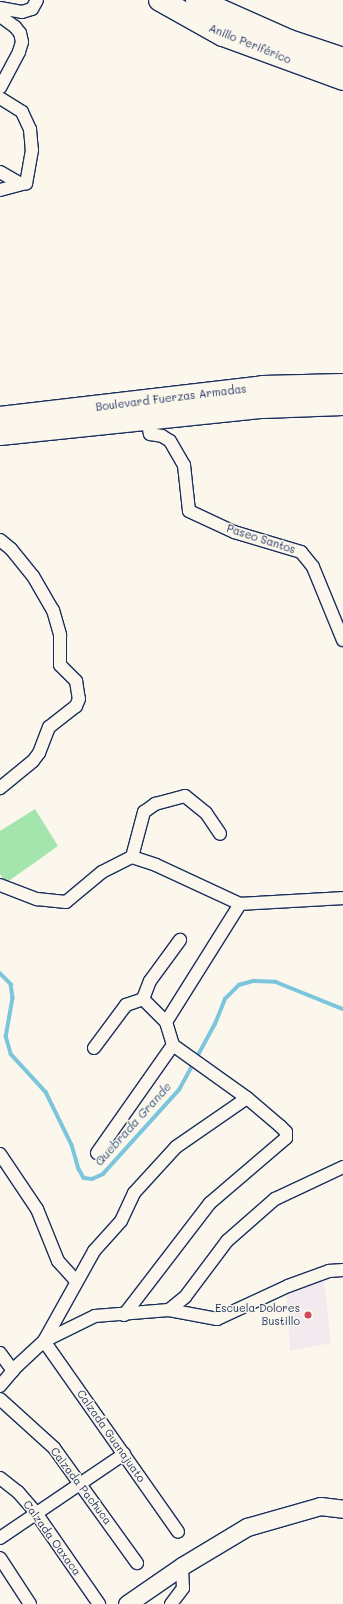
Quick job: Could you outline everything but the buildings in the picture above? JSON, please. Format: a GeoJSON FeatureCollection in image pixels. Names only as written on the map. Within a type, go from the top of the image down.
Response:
{"type":"FeatureCollection","features":[{"type":"Feature","properties":{"kind":"highway","name":"Anillo Periférico"},"geometry":{"type":"LineString","coordinates":[[160,0],[223,35],[343,79]]}},
{"type":"Feature","properties":{"kind":"highway","name":"Anillo Periférico"},"geometry":{"type":"LineString","coordinates":[[197,0],[276,36],[343,60]]}},
{"type":"Feature","properties":{"kind":"highway","name":"Boulevard Fuerzas Armadas"},"geometry":{"type":"LineString","coordinates":[[0,418],[263,387],[343,385]]}},
{"type":"Feature","properties":{"kind":"highway","name":"Boulevard Fuerzas Armadas"},"geometry":{"type":"LineString","coordinates":[[0,434],[263,407],[343,404]]}},
{"type":"Feature","properties":{"kind":"street"},"geometry":{"type":"LineString","coordinates":[[0,8],[22,12],[32,9],[38,0]]}},
{"type":"Feature","properties":{"kind":"street"},"geometry":{"type":"LineString","coordinates":[[0,16],[15,27],[20,33],[22,42],[20,52],[0,87]]}},
{"type":"Feature","properties":{"kind":"street"},"geometry":{"type":"LineString","coordinates":[[0,98],[22,112],[30,129],[32,150],[26,184]]}},
{"type":"Feature","properties":{"kind":"street"},"geometry":{"type":"LineString","coordinates":[[0,172],[19,183],[26,184]]}},
{"type":"Feature","properties":{"kind":"street"},"geometry":{"type":"LineString","coordinates":[[0,190],[26,184]]}},
{"type":"Feature","properties":{"kind":"street","name":"Paseo Santos"},"geometry":{"type":"LineString","coordinates":[[147,419],[150,434],[162,436],[170,441],[184,465],[189,511],[234,532],[301,552],[314,567],[343,640]]}},
{"type":"Feature","properties":{"kind":"street"},"geometry":{"type":"LineString","coordinates":[[0,540],[11,549],[33,576],[53,610],[60,635],[60,664],[76,681],[79,699],[76,706],[49,727],[39,753],[33,761],[0,788]]}},
{"type":"Feature","properties":{"kind":"street"},"geometry":{"type":"LineString","coordinates":[[132,857],[144,812],[155,804],[185,796],[206,813],[220,834]]}},
{"type":"Feature","properties":{"kind":"street"},"geometry":{"type":"LineString","coordinates":[[0,885],[37,899],[66,902],[102,872],[132,857],[156,865],[240,904],[343,897]]}},
{"type":"Feature","properties":{"kind":"street"},"geometry":{"type":"LineString","coordinates":[[166,1022],[240,904]]}},
{"type":"Feature","properties":{"kind":"street"},"geometry":{"type":"LineString","coordinates":[[94,1048],[126,1005],[143,999],[150,981],[180,940]]}},
{"type":"Feature","properties":{"kind":"street"},"geometry":{"type":"LineString","coordinates":[[124,1315],[210,1203],[286,1138],[286,1132],[247,1098],[173,1045],[166,1022],[143,999]]}},
{"type":"Feature","properties":{"kind":"street"},"geometry":{"type":"LineString","coordinates":[[97,1153],[173,1045]]}},
{"type":"Feature","properties":{"kind":"street"},"geometry":{"type":"LineString","coordinates":[[0,1386],[44,1341],[94,1251],[121,1221],[134,1193],[176,1147],[247,1098]]}},
{"type":"Feature","properties":{"kind":"street"},"geometry":{"type":"LineString","coordinates":[[0,1154],[37,1209],[58,1261],[76,1281]]}},
{"type":"Feature","properties":{"kind":"street"},"geometry":{"type":"LineString","coordinates":[[169,1310],[185,1297],[227,1241],[275,1199],[343,1167]]}},
{"type":"Feature","properties":{"kind":"street"},"geometry":{"type":"LineString","coordinates":[[44,1341],[95,1316],[124,1315],[169,1310],[217,1319],[288,1286],[329,1271],[343,1270]]}},
{"type":"Feature","properties":{"kind":"street","name":"Calzada Guanajuato"},"geometry":{"type":"LineString","coordinates":[[44,1341],[178,1532]]}},
{"type":"Feature","properties":{"kind":"street"},"geometry":{"type":"LineString","coordinates":[[0,1353],[13,1371]]}},
{"type":"Feature","properties":{"kind":"street","name":"Calzada Pachuca"},"geometry":{"type":"LineString","coordinates":[[0,1399],[54,1448],[81,1483],[137,1563]]}},
{"type":"Feature","properties":{"kind":"street"},"geometry":{"type":"LineString","coordinates":[[0,1538],[124,1454]]}},
{"type":"Feature","properties":{"kind":"street","name":"Calzada Oaxaca"},"geometry":{"type":"LineString","coordinates":[[0,1478],[18,1492],[36,1513],[99,1604]]}},
{"type":"Feature","properties":{"kind":"street"},"geometry":{"type":"LineString","coordinates":[[127,1604],[182,1566],[247,1527],[320,1506],[343,1509]]}},
{"type":"Feature","properties":{"kind":"street"},"geometry":{"type":"LineString","coordinates":[[0,1558],[30,1604]]}},
{"type":"Feature","properties":{"kind":"street"},"geometry":{"type":"LineString","coordinates":[[171,1604],[182,1588],[182,1566]]}},
{"type":"Feature","properties":{"kind":"shaded area","name":"Escuela Dolores Bustillo"},"geometry":{"type":"Polygon","coordinates":[[[324,1279],[331,1343],[290,1351],[286,1287],[324,1279]]]}},
{"type":"Feature","properties":{"kind":"green space"},"geometry":{"type":"Polygon","coordinates":[[[35,809],[58,846],[6,883],[0,874],[0,831],[35,809]]]}},
{"type":"Feature","properties":{"kind":"waterway","name":"Quebrada Grande"},"geometry":{"type":"LineString","coordinates":[[0,973],[11,984],[13,998],[6,1036],[11,1054],[46,1092],[72,1145],[79,1169],[84,1178],[92,1179],[103,1174],[179,1090],[215,1024],[225,999],[239,985],[253,981],[276,982],[343,1009]]}},
{"type":"Feature","properties":{"kind":"place","name":"Escuela Dolores Bustillo"},"geometry":{"type":"Point","coordinates":[308,1315]}}]}
